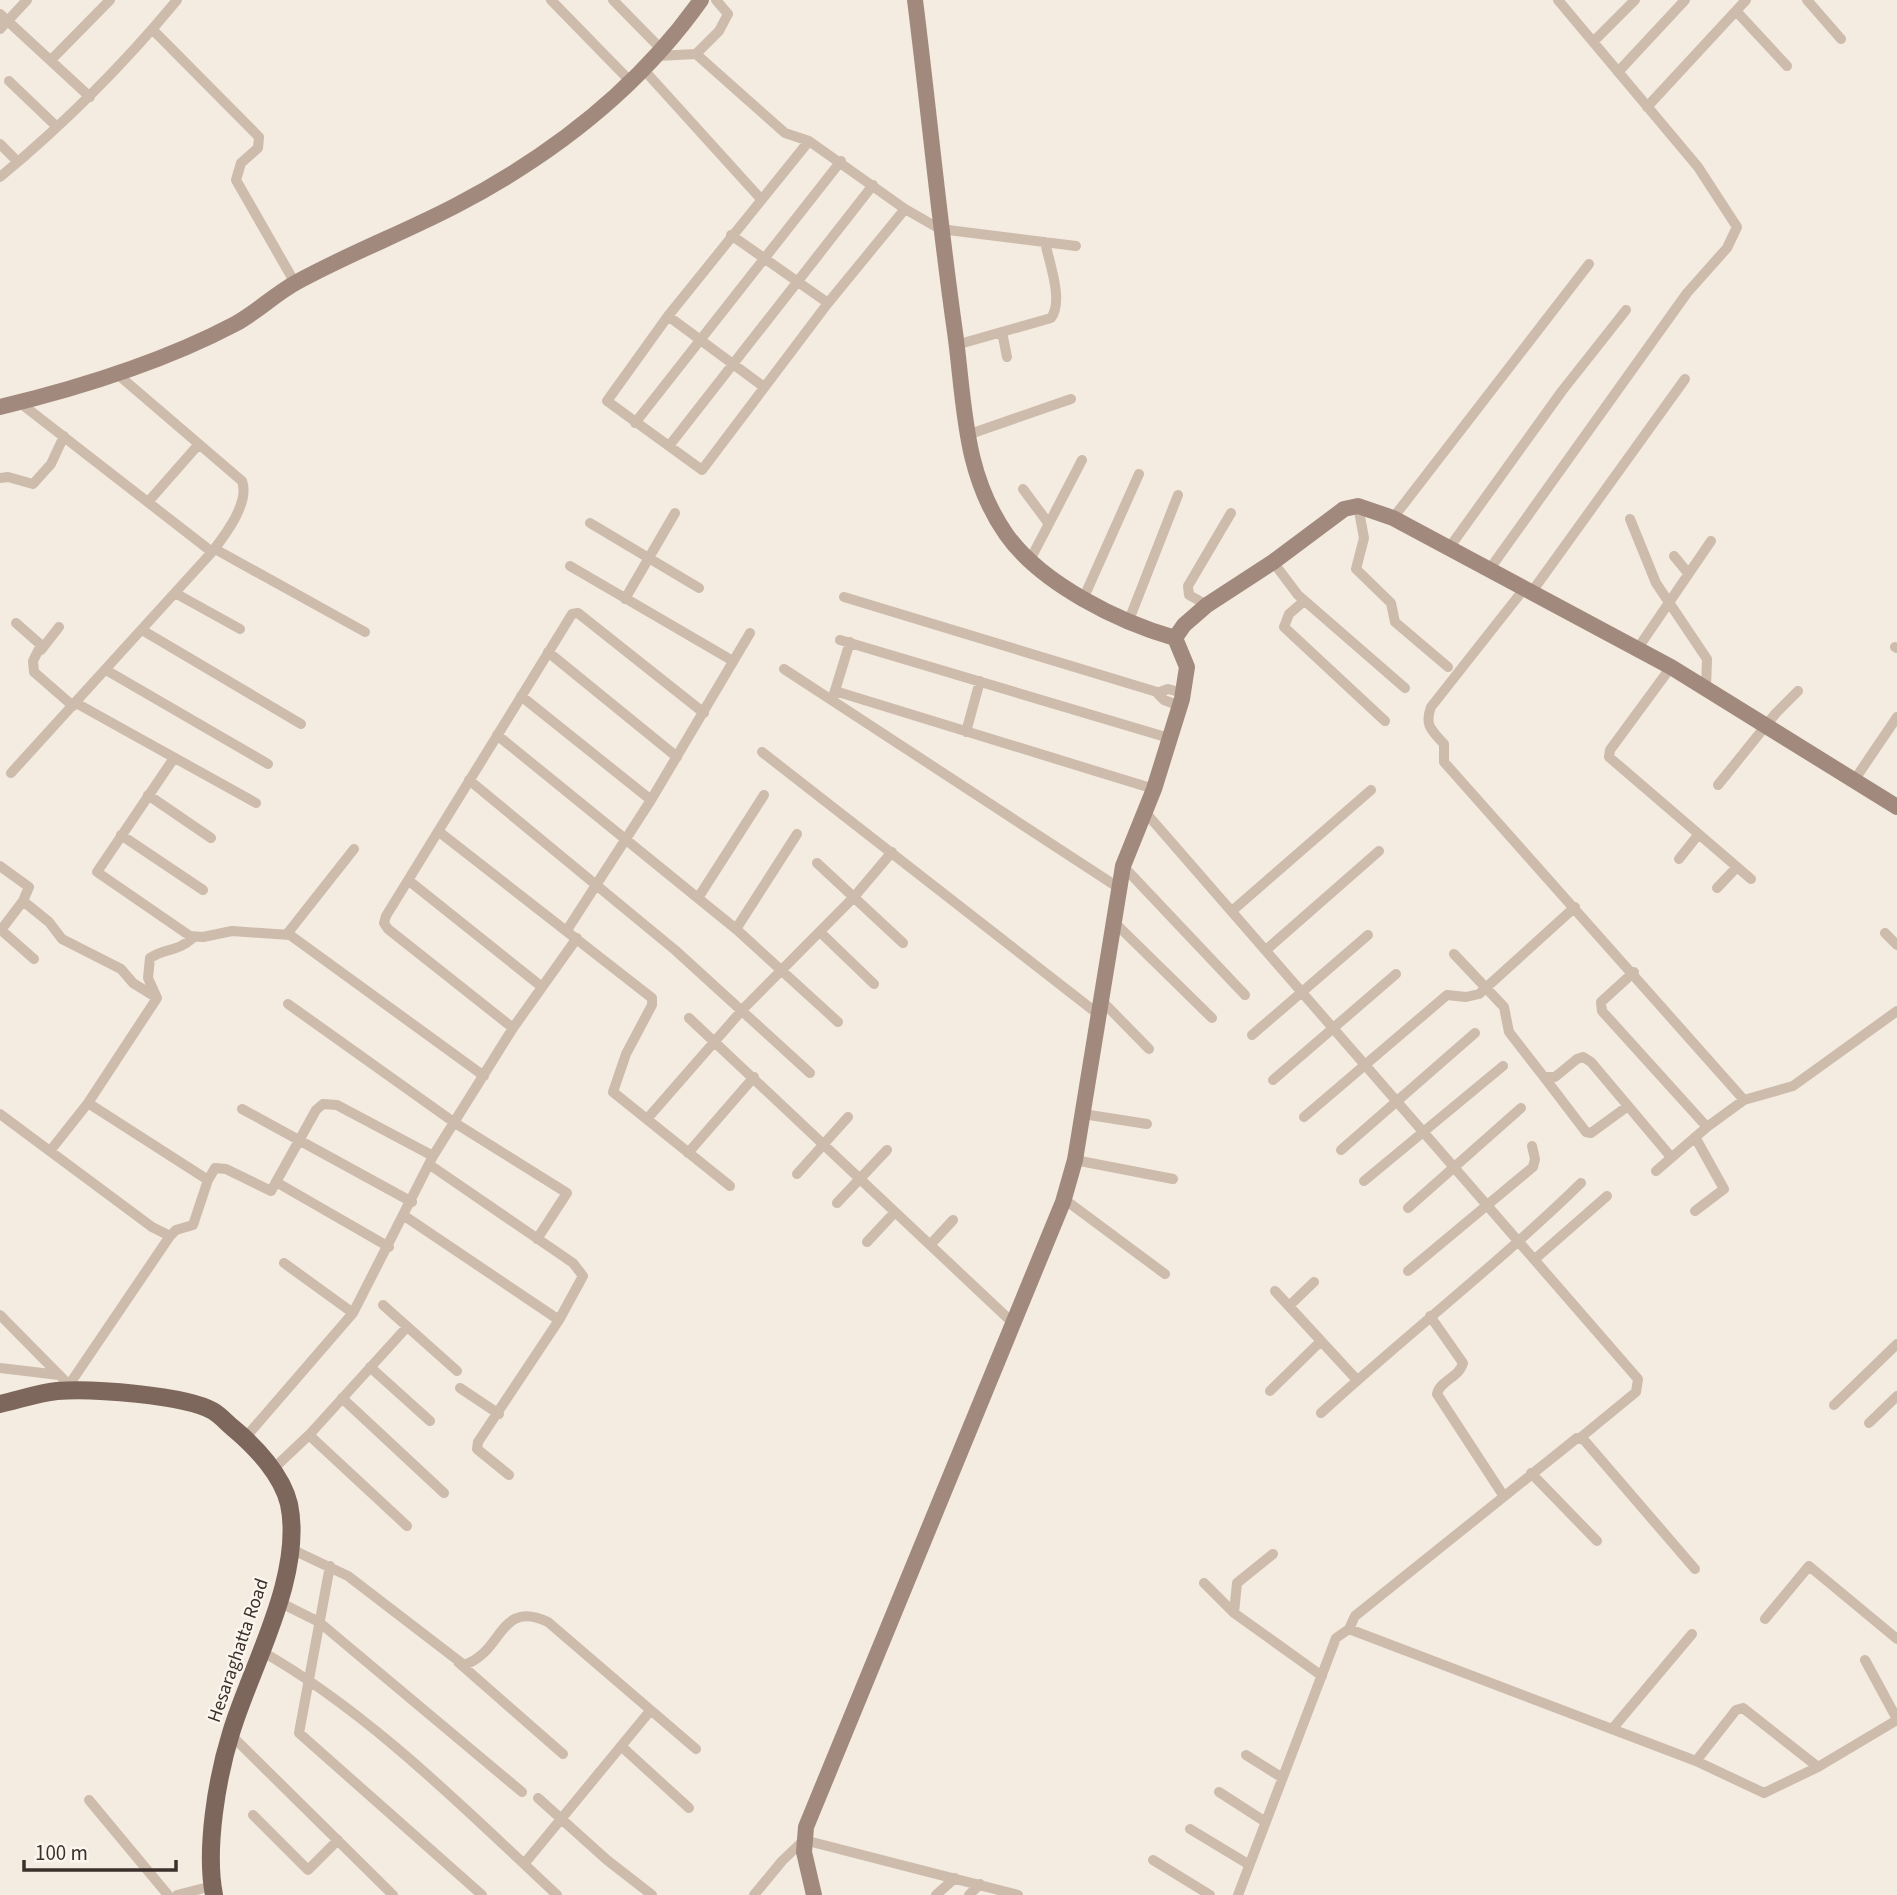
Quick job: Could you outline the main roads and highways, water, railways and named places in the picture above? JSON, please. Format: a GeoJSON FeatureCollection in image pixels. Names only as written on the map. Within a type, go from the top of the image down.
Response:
{"type":"FeatureCollection","features":[{"type":"Feature","properties":{"kind":"main road","name":"Hesaraghatta Road"},"geometry":{"type":"LineString","coordinates":[[0,1405],[73,1389],[147,1394],[212,1410],[245,1438],[272,1469],[289,1504],[289,1548],[279,1602],[230,1734],[214,1815],[213,1890]]}}]}
